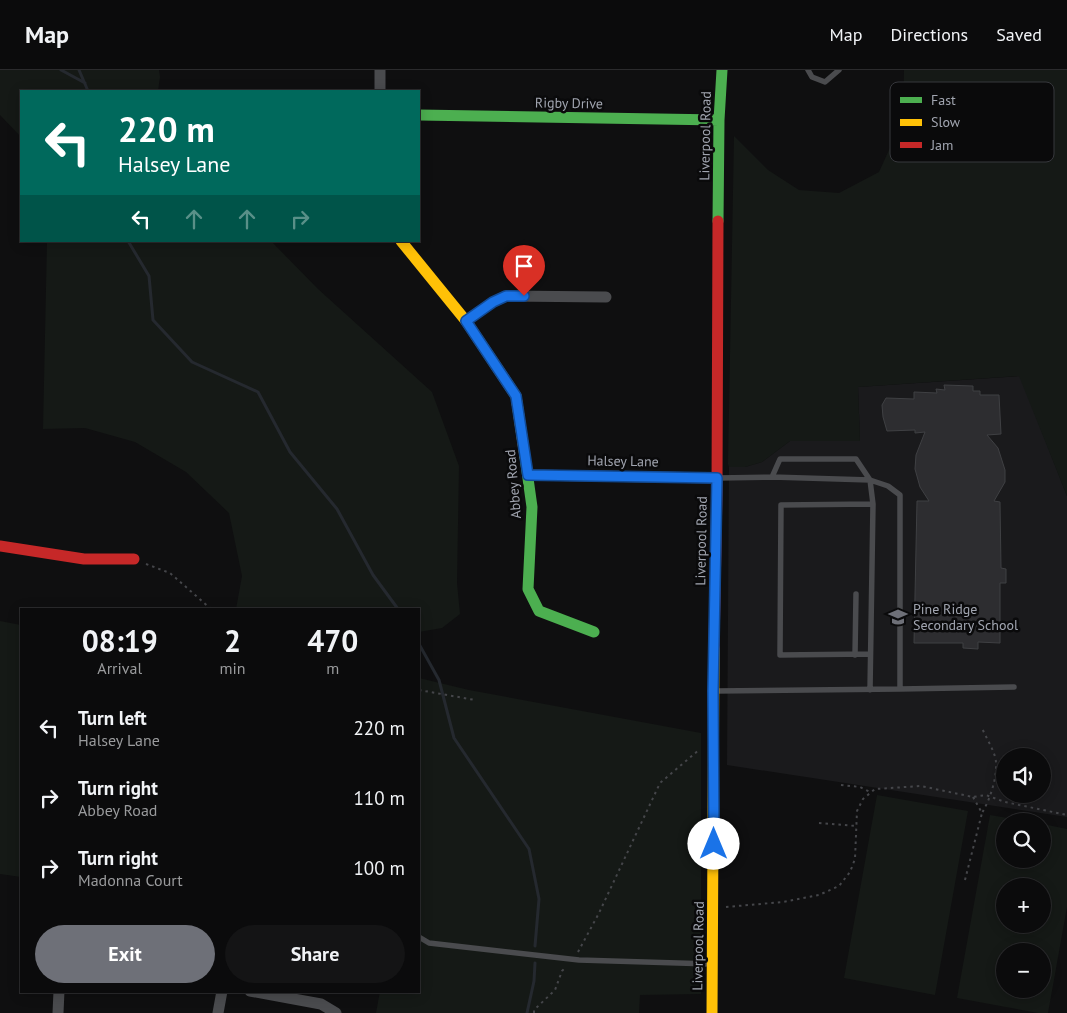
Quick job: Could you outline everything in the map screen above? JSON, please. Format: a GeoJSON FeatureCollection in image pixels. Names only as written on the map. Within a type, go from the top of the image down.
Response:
{"type":"FeatureCollection","features":[{"type":"Feature","properties":{"kind":"street"},"geometry":{"type":"LineString","coordinates":[[380,70],[380,90]]}},
{"type":"Feature","properties":{"kind":"street","name":"Liverpool Road"},"geometry":{"type":"LineString","coordinates":[[712,1013],[713,691],[717,478],[719,120],[722,70]]}},
{"type":"Feature","properties":{"kind":"street","name":"Rigby Drive"},"geometry":{"type":"LineString","coordinates":[[420,115],[719,120]]}},
{"type":"Feature","properties":{"kind":"street","name":"Abbey Road"},"geometry":{"type":"LineString","coordinates":[[402,242],[466,321],[516,396],[532,507],[528,589],[539,611],[594,632]]}},
{"type":"Feature","properties":{"kind":"street"},"geometry":{"type":"LineString","coordinates":[[466,321],[493,302],[506,296],[606,297]]}},
{"type":"Feature","properties":{"kind":"street","name":"Halsey Lane"},"geometry":{"type":"LineString","coordinates":[[528,475],[717,478]]}},
{"type":"Feature","properties":{"kind":"street"},"geometry":{"type":"LineString","coordinates":[[0,546],[77,559],[112,562],[134,559]]}},
{"type":"Feature","properties":{"kind":"street"},"geometry":{"type":"LineString","coordinates":[[58,1013],[59,993]]}},
{"type":"Feature","properties":{"kind":"street"},"geometry":{"type":"LineString","coordinates":[[218,1013],[222,993]]}},
{"type":"Feature","properties":{"kind":"street"},"geometry":{"type":"LineString","coordinates":[[261,993],[321,1004],[336,1013]]}},
{"type":"Feature","properties":{"kind":"lane"},"geometry":{"type":"LineString","coordinates":[[808,70],[812,77],[825,82],[839,70]]}},
{"type":"Feature","properties":{"kind":"lane"},"geometry":{"type":"LineString","coordinates":[[772,477],[780,460],[856,459],[870,480],[872,504],[870,690]]}},
{"type":"Feature","properties":{"kind":"lane"},"geometry":{"type":"LineString","coordinates":[[717,478],[772,477],[870,480],[888,486],[900,495],[900,689]]}},
{"type":"Feature","properties":{"kind":"lane"},"geometry":{"type":"LineString","coordinates":[[870,654],[780,655],[781,505],[872,504]]}},
{"type":"Feature","properties":{"kind":"lane"},"geometry":{"type":"LineString","coordinates":[[855,655],[856,594]]}},
{"type":"Feature","properties":{"kind":"lane"},"geometry":{"type":"LineString","coordinates":[[713,691],[1014,687]]}},
{"type":"Feature","properties":{"kind":"lane"},"geometry":{"type":"LineString","coordinates":[[420,938],[429,943],[573,960],[713,964]]}},
{"type":"Feature","properties":{"kind":"path"},"geometry":{"type":"LineString","coordinates":[[134,559],[170,573],[211,608]]}},
{"type":"Feature","properties":{"kind":"path"},"geometry":{"type":"LineString","coordinates":[[420,690],[475,700]]}},
{"type":"Feature","properties":{"kind":"path"},"geometry":{"type":"LineString","coordinates":[[966,880],[982,813],[990,796],[995,771],[996,760],[982,728]]}},
{"type":"Feature","properties":{"kind":"path"},"geometry":{"type":"LineString","coordinates":[[534,1013],[534,1010],[556,990],[562,971],[573,960],[599,913],[660,783],[702,747]]}},
{"type":"Feature","properties":{"kind":"path"},"geometry":{"type":"LineString","coordinates":[[841,784],[860,786],[871,792]]}},
{"type":"Feature","properties":{"kind":"path"},"geometry":{"type":"LineString","coordinates":[[726,907],[783,902],[820,894],[839,886],[850,872],[855,859],[857,812],[864,799],[875,790],[921,786],[973,797],[990,796],[1005,802],[1067,815]]}},
{"type":"Feature","properties":{"kind":"path"},"geometry":{"type":"LineString","coordinates":[[973,797],[982,813]]}},
{"type":"Feature","properties":{"kind":"path"},"geometry":{"type":"LineString","coordinates":[[819,823],[856,826]]}},
{"type":"Feature","properties":{"kind":"shaded area"},"geometry":{"type":"Polygon","coordinates":[[[0,70],[159,70],[158,90],[20,90],[20,136],[0,115],[0,70]]]}},
{"type":"Feature","properties":{"kind":"shaded area"},"geometry":{"type":"Polygon","coordinates":[[[904,70],[1067,70],[1067,496],[1019,376],[858,387],[860,441],[790,441],[762,462],[745,467],[729,467],[734,136],[768,170],[799,190],[839,193],[879,172],[890,148],[890,162],[1054,162],[1054,82],[904,82],[904,70]]]}},
{"type":"Feature","properties":{"kind":"shaded area"},"geometry":{"type":"Polygon","coordinates":[[[47,242],[272,242],[318,289],[432,392],[459,466],[457,583],[460,614],[442,628],[420,632],[420,608],[236,608],[242,576],[229,513],[186,472],[135,442],[85,428],[43,429],[47,242]]]}},
{"type":"Feature","properties":{"kind":"shaded area","name":"Pine Ridge Secondary School"},"geometry":{"type":"Polygon","coordinates":[[[1020,376],[1067,496],[1067,817],[1051,815],[1051,813],[727,765],[729,467],[745,467],[762,462],[790,441],[860,441],[858,387],[1020,376]]]}},
{"type":"Feature","properties":{"kind":"shaded area"},"geometry":{"type":"Polygon","coordinates":[[[0,621],[20,625],[20,877],[0,874],[0,621]]]}},
{"type":"Feature","properties":{"kind":"shaded area"},"geometry":{"type":"Polygon","coordinates":[[[420,678],[469,690],[701,733],[701,994],[640,995],[639,1013],[376,1013],[380,993],[420,993],[420,678]]]}},
{"type":"Feature","properties":{"kind":"shaded area"},"geometry":{"type":"Polygon","coordinates":[[[877,795],[968,811],[935,995],[844,978],[877,795]]]}},
{"type":"Feature","properties":{"kind":"shaded area"},"geometry":{"type":"Polygon","coordinates":[[[990,815],[996,816],[996,868],[1051,868],[1051,826],[1067,829],[1067,907],[1051,996],[1051,943],[996,943],[996,998],[1051,998],[1048,1013],[1038,1013],[957,998],[990,815]]]}},
{"type":"Feature","properties":{"kind":"building","name":"Pine Ridge Secondary School"},"geometry":{"type":"Polygon","coordinates":[[[944,385],[973,386],[973,391],[980,391],[980,395],[999,395],[1001,434],[987,435],[998,448],[1005,470],[1005,482],[994,501],[1000,502],[1001,568],[1006,569],[1006,583],[1000,583],[1000,643],[978,642],[978,649],[963,648],[963,643],[914,643],[917,501],[929,501],[920,487],[915,469],[916,455],[925,432],[915,433],[915,430],[887,431],[883,417],[882,405],[886,398],[914,399],[914,392],[937,393],[936,389],[945,390],[944,385]]]}},
{"type":"Feature","properties":{"kind":"waterway"},"geometry":{"type":"LineString","coordinates":[[61,70],[85,83]]}},
{"type":"Feature","properties":{"kind":"waterway"},"geometry":{"type":"LineString","coordinates":[[79,70],[88,90]]}},
{"type":"Feature","properties":{"kind":"waterway"},"geometry":{"type":"LineString","coordinates":[[129,242],[149,276],[153,320],[192,362],[258,392],[290,452],[337,509],[373,575],[397,608]]}},
{"type":"Feature","properties":{"kind":"waterway"},"geometry":{"type":"LineString","coordinates":[[420,646],[439,680],[454,738],[529,849],[539,899],[535,946]]}},
{"type":"Feature","properties":{"kind":"waterway"},"geometry":{"type":"LineString","coordinates":[[527,1013],[534,981],[535,963]]}},
{"type":"Feature","properties":{"kind":"traffic: fast"},"geometry":{"type":"LineString","coordinates":[[718,221],[719,120],[722,70]]}},
{"type":"Feature","properties":{"kind":"traffic: fast"},"geometry":{"type":"LineString","coordinates":[[420,115],[719,120]]}},
{"type":"Feature","properties":{"kind":"traffic: fast"},"geometry":{"type":"LineString","coordinates":[[525,457],[532,507],[528,589],[539,611],[594,632]]}},
{"type":"Feature","properties":{"kind":"traffic: slow"},"geometry":{"type":"LineString","coordinates":[[402,242],[466,321],[516,396],[525,457]]}},
{"type":"Feature","properties":{"kind":"traffic: slow"},"geometry":{"type":"LineString","coordinates":[[712,1013],[714,648]]}},
{"type":"Feature","properties":{"kind":"traffic: jam"},"geometry":{"type":"LineString","coordinates":[[714,648],[717,490],[718,221]]}},
{"type":"Feature","properties":{"kind":"traffic: jam"},"geometry":{"type":"LineString","coordinates":[[0,546],[84,559],[134,559]]}},
{"type":"Feature","properties":{"kind":"place","name":"Pine Ridge Secondary School"},"geometry":{"type":"Point","coordinates":[898,617]}},
{"type":"Feature","properties":{"kind":"route"},"geometry":{"type":"LineString","coordinates":[[524,296],[506,296],[493,302],[466,321],[516,396],[528,475],[717,478],[713,691],[714,844]]}}]}
